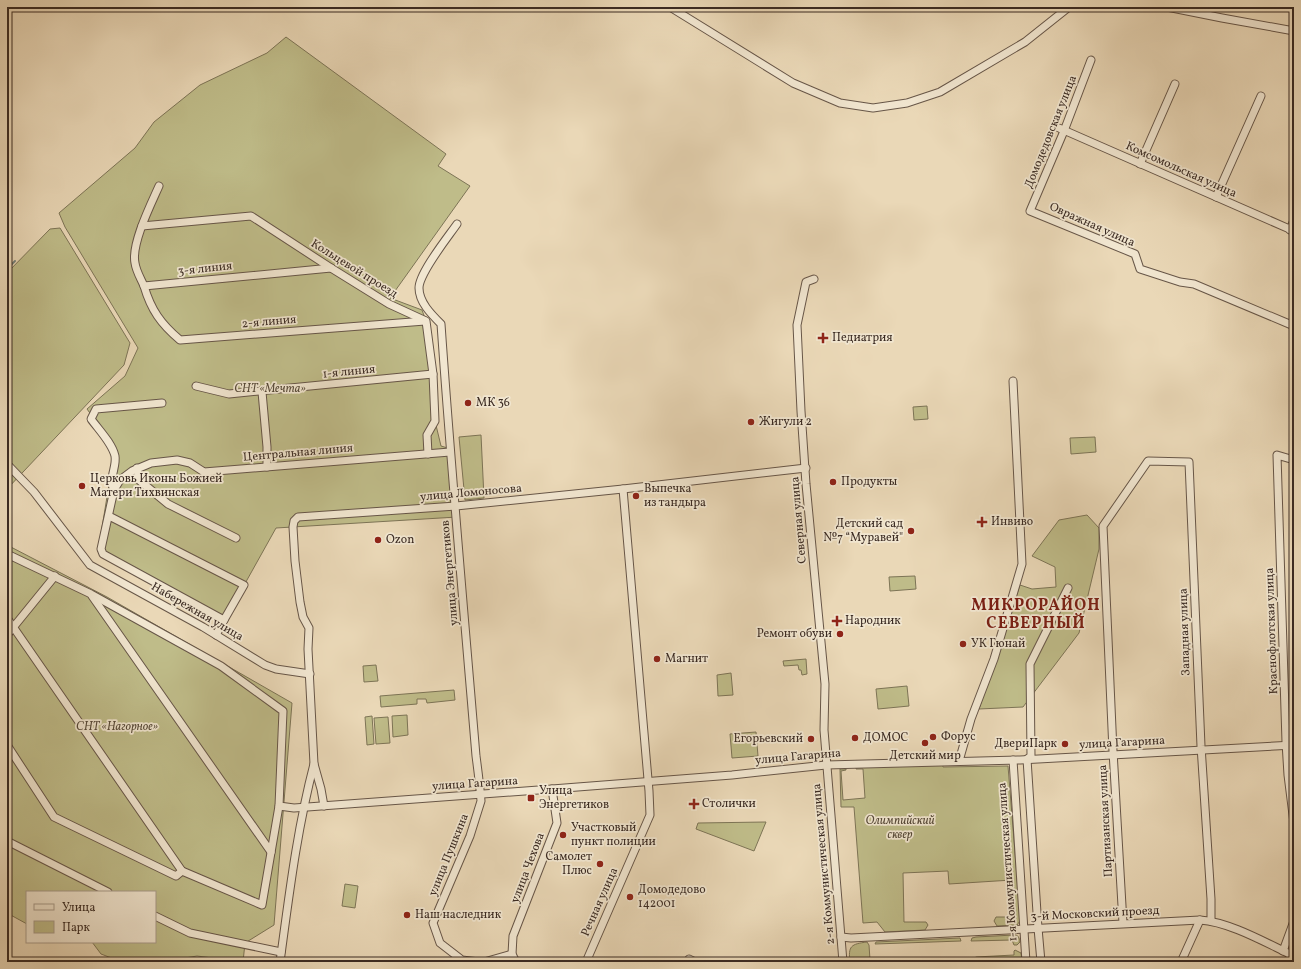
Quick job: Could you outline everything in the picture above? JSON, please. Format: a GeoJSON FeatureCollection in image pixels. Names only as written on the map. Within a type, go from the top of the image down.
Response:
{"type":"FeatureCollection","features":[{"type":"Feature","properties":{"kind":"street"},"geometry":{"type":"LineString","coordinates":[[670,7],[793,83],[840,103],[873,108],[907,102],[940,92],[1025,42],[1069,7]]}},
{"type":"Feature","properties":{"kind":"street"},"geometry":{"type":"LineString","coordinates":[[1168,7],[1228,20],[1294,31]]}},
{"type":"Feature","properties":{"kind":"street","name":"Домодедовская улица"},"geometry":{"type":"LineString","coordinates":[[1030,211],[1091,60]]}},
{"type":"Feature","properties":{"kind":"street"},"geometry":{"type":"LineString","coordinates":[[1140,164],[1175,84]]}},
{"type":"Feature","properties":{"kind":"street"},"geometry":{"type":"LineString","coordinates":[[1216,197],[1261,96]]}},
{"type":"Feature","properties":{"kind":"street","name":"Комсомольская улица"},"geometry":{"type":"LineString","coordinates":[[1062,129],[1292,230]]}},
{"type":"Feature","properties":{"kind":"street"},"geometry":{"type":"LineString","coordinates":[[144,286],[135,264],[134,254],[142,226],[159,186]]}},
{"type":"Feature","properties":{"kind":"street","name":"Овражная улица"},"geometry":{"type":"LineString","coordinates":[[1030,211],[1134,254],[1140,269],[1180,282],[1194,284],[1294,326]]}},
{"type":"Feature","properties":{"kind":"street","name":"Кольцевой проезд"},"geometry":{"type":"LineString","coordinates":[[142,226],[251,216],[389,304],[426,321]]}},
{"type":"Feature","properties":{"kind":"street"},"geometry":{"type":"LineString","coordinates":[[1292,230],[1294,220]]}},
{"type":"Feature","properties":{"kind":"street","name":"улица Энергетиков"},"geometry":{"type":"LineString","coordinates":[[457,224],[423,274],[419,287],[421,299],[431,314],[441,324],[450,452],[481,795]]}},
{"type":"Feature","properties":{"kind":"street","name":"3-я линия"},"geometry":{"type":"LineString","coordinates":[[144,286],[331,268]]}},
{"type":"Feature","properties":{"kind":"street","name":"Северная улица"},"geometry":{"type":"LineString","coordinates":[[814,279],[806,282],[797,325],[806,468],[825,684],[824,730],[826,765]]}},
{"type":"Feature","properties":{"kind":"street","name":"2-я линия"},"geometry":{"type":"LineString","coordinates":[[144,286],[149,302],[156,314],[164,325],[180,340],[426,321]]}},
{"type":"Feature","properties":{"kind":"street"},"geometry":{"type":"LineString","coordinates":[[426,321],[433,374],[435,421],[427,435],[428,454]]}},
{"type":"Feature","properties":{"kind":"street","name":"1-я линия"},"geometry":{"type":"LineString","coordinates":[[196,386],[229,394],[262,392],[433,374]]}},
{"type":"Feature","properties":{"kind":"street"},"geometry":{"type":"LineString","coordinates":[[959,761],[971,719],[994,659],[1022,564],[1013,381]]}},
{"type":"Feature","properties":{"kind":"street"},"geometry":{"type":"LineString","coordinates":[[262,392],[267,447],[267,467]]}},
{"type":"Feature","properties":{"kind":"street"},"geometry":{"type":"LineString","coordinates":[[162,403],[96,409],[91,419],[111,447],[115,457],[112,485],[114,490],[101,549],[103,554],[224,620]]}},
{"type":"Feature","properties":{"kind":"street","name":"Центральная линия"},"geometry":{"type":"LineString","coordinates":[[114,490],[120,480],[137,468],[151,463],[177,460],[190,463],[204,472],[450,452]]}},
{"type":"Feature","properties":{"kind":"street","name":"Краснофлотская улица"},"geometry":{"type":"LineString","coordinates":[[1294,460],[1277,456],[1290,745],[1288,775],[1294,823]]}},
{"type":"Feature","properties":{"kind":"street","name":"Западная улица"},"geometry":{"type":"LineString","coordinates":[[1103,526],[1148,461],[1189,462],[1201,750],[1211,899],[1211,921]]}},
{"type":"Feature","properties":{"kind":"street","name":"Набережная улица"},"geometry":{"type":"LineString","coordinates":[[7,464],[25,483],[90,565],[271,667],[310,674]]}},
{"type":"Feature","properties":{"kind":"street"},"geometry":{"type":"LineString","coordinates":[[137,468],[139,480],[168,504],[236,538]]}},
{"type":"Feature","properties":{"kind":"street","name":"улица Ломоносова"},"geometry":{"type":"LineString","coordinates":[[310,674],[309,628],[303,617],[295,561],[293,527],[294,521],[298,517],[456,506],[806,468]]}},
{"type":"Feature","properties":{"kind":"street","name":"Речная улица"},"geometry":{"type":"LineString","coordinates":[[586,962],[649,818],[649,781],[623,489]]}},
{"type":"Feature","properties":{"kind":"street"},"geometry":{"type":"LineString","coordinates":[[109,516],[244,585],[216,635]]}},
{"type":"Feature","properties":{"kind":"street","name":"Партизанская улица"},"geometry":{"type":"LineString","coordinates":[[1103,526],[1113,755],[1123,923]]}},
{"type":"Feature","properties":{"kind":"street"},"geometry":{"type":"LineString","coordinates":[[7,554],[91,594],[221,666],[283,712],[279,806],[262,905],[182,871],[7,618]]}},
{"type":"Feature","properties":{"kind":"street"},"geometry":{"type":"LineString","coordinates":[[7,635],[55,576]]}},
{"type":"Feature","properties":{"kind":"street"},"geometry":{"type":"LineString","coordinates":[[1041,962],[1027,759],[1031,756],[1030,664],[1068,588]]}},
{"type":"Feature","properties":{"kind":"street"},"geometry":{"type":"LineString","coordinates":[[91,594],[271,852]]}},
{"type":"Feature","properties":{"kind":"street"},"geometry":{"type":"LineString","coordinates":[[310,674],[314,764],[324,806]]}},
{"type":"Feature","properties":{"kind":"street"},"geometry":{"type":"LineString","coordinates":[[7,745],[54,817],[176,876],[182,871]]}},
{"type":"Feature","properties":{"kind":"street","name":"улица Гагарина"},"geometry":{"type":"LineString","coordinates":[[279,806],[294,808],[481,795],[732,775],[826,765],[1013,760],[1290,745]]}},
{"type":"Feature","properties":{"kind":"street","name":"1-я Коммунистическая улица"},"geometry":{"type":"LineString","coordinates":[[1013,760],[1026,962]]}},
{"type":"Feature","properties":{"kind":"street"},"geometry":{"type":"LineString","coordinates":[[280,962],[296,851],[314,764]]}},
{"type":"Feature","properties":{"kind":"street","name":"2-я Коммунистическая улица"},"geometry":{"type":"LineString","coordinates":[[826,765],[843,962]]}},
{"type":"Feature","properties":{"kind":"street"},"geometry":{"type":"LineString","coordinates":[[308,789],[315,786],[321,789]]}},
{"type":"Feature","properties":{"kind":"street","name":"улица Чехова"},"geometry":{"type":"LineString","coordinates":[[512,954],[513,936],[557,823],[552,789]]}},
{"type":"Feature","properties":{"kind":"street","name":"улица Пушкина"},"geometry":{"type":"LineString","coordinates":[[479,962],[462,960],[440,943],[433,923],[470,836],[481,801],[481,795]]}},
{"type":"Feature","properties":{"kind":"street"},"geometry":{"type":"LineString","coordinates":[[7,841],[106,891]]}},
{"type":"Feature","properties":{"kind":"street"},"geometry":{"type":"LineString","coordinates":[[156,916],[190,933],[281,952]]}},
{"type":"Feature","properties":{"kind":"street"},"geometry":{"type":"LineString","coordinates":[[1181,962],[1200,920]]}},
{"type":"Feature","properties":{"kind":"street","name":"3-й Московский проезд"},"geometry":{"type":"LineString","coordinates":[[841,937],[852,938],[1200,920],[1211,921],[1229,926],[1292,955]]}},
{"type":"Feature","properties":{"kind":"street"},"geometry":{"type":"LineString","coordinates":[[1283,951],[1294,921]]}},
{"type":"Feature","properties":{"kind":"street"},"geometry":{"type":"LineString","coordinates":[[484,962],[512,954],[516,962]]}},
{"type":"Feature","properties":{"kind":"street"},"geometry":{"type":"LineString","coordinates":[[1288,962],[1292,955]]}},
{"type":"Feature","properties":{"kind":"green space","name":"СНТ «Мечта»"},"geometry":{"type":"Polygon","coordinates":[[[286,37],[446,154],[438,166],[470,186],[390,298],[422,310],[426,321],[435,421],[441,446],[451,449],[457,517],[276,528],[223,623],[98,552],[115,448],[87,409],[125,376],[138,348],[65,227],[59,213],[135,148],[154,122],[200,85],[267,53],[286,37]]]}},
{"type":"Feature","properties":{"kind":"green space"},"geometry":{"type":"Polygon","coordinates":[[[60,228],[130,343],[124,365],[7,489],[7,273],[50,229],[60,228]]]}},
{"type":"Feature","properties":{"kind":"green space"},"geometry":{"type":"Polygon","coordinates":[[[927,406],[928,419],[914,420],[913,407],[927,406]]]}},
{"type":"Feature","properties":{"kind":"green space"},"geometry":{"type":"Polygon","coordinates":[[[481,435],[484,498],[465,500],[459,437],[481,435]]]}},
{"type":"Feature","properties":{"kind":"green space"},"geometry":{"type":"Polygon","coordinates":[[[1095,437],[1096,452],[1071,454],[1070,438],[1095,437]]]}},
{"type":"Feature","properties":{"kind":"green space"},"geometry":{"type":"Polygon","coordinates":[[[1087,515],[1099,528],[1099,549],[1079,633],[1023,707],[979,709],[1020,585],[1032,589],[1056,587],[1055,567],[1032,556],[1059,520],[1087,515]]]}},
{"type":"Feature","properties":{"kind":"green space","name":"СНТ «Нагорное»"},"geometry":{"type":"Polygon","coordinates":[[[7,545],[107,597],[292,703],[274,925],[245,943],[243,962],[197,956],[161,962],[122,962],[101,954],[93,943],[156,943],[156,891],[26,891],[26,923],[7,913],[7,545]]]}},
{"type":"Feature","properties":{"kind":"green space"},"geometry":{"type":"Polygon","coordinates":[[[915,576],[916,589],[890,591],[889,577],[915,576]]]}},
{"type":"Feature","properties":{"kind":"green space"},"geometry":{"type":"Polygon","coordinates":[[[806,659],[807,674],[802,675],[798,665],[784,666],[783,661],[806,659]]]}},
{"type":"Feature","properties":{"kind":"green space"},"geometry":{"type":"Polygon","coordinates":[[[376,665],[378,681],[364,682],[363,666],[376,665]]]}},
{"type":"Feature","properties":{"kind":"green space"},"geometry":{"type":"Polygon","coordinates":[[[731,673],[733,695],[718,696],[717,675],[731,673]]]}},
{"type":"Feature","properties":{"kind":"green space"},"geometry":{"type":"Polygon","coordinates":[[[907,686],[909,706],[878,709],[876,689],[907,686]]]}},
{"type":"Feature","properties":{"kind":"green space"},"geometry":{"type":"Polygon","coordinates":[[[454,690],[455,700],[427,703],[426,699],[417,699],[417,704],[381,707],[380,696],[454,690]]]}},
{"type":"Feature","properties":{"kind":"green space"},"geometry":{"type":"Polygon","coordinates":[[[407,715],[408,735],[393,737],[392,716],[407,715]]]}},
{"type":"Feature","properties":{"kind":"green space"},"geometry":{"type":"Polygon","coordinates":[[[372,716],[374,744],[367,745],[365,717],[372,716]]]}},
{"type":"Feature","properties":{"kind":"green space"},"geometry":{"type":"Polygon","coordinates":[[[388,717],[390,743],[376,744],[374,718],[388,717]]]}},
{"type":"Feature","properties":{"kind":"green space"},"geometry":{"type":"Polygon","coordinates":[[[756,732],[758,756],[732,758],[730,734],[756,732]]]}},
{"type":"Feature","properties":{"kind":"green space","name":"Олимпийский сквер"},"geometry":{"type":"Polygon","coordinates":[[[942,762],[943,767],[1008,766],[1020,915],[1020,921],[1017,925],[997,926],[994,921],[996,917],[1014,917],[1012,880],[949,884],[948,871],[903,873],[904,922],[926,922],[928,925],[925,930],[885,932],[877,922],[863,923],[854,807],[841,807],[840,769],[846,769],[841,771],[843,800],[865,798],[863,769],[856,768],[942,762]]]}},
{"type":"Feature","properties":{"kind":"green space"},"geometry":{"type":"Polygon","coordinates":[[[766,822],[754,851],[696,829],[698,823],[766,822]]]}},
{"type":"Feature","properties":{"kind":"green space"},"geometry":{"type":"Polygon","coordinates":[[[345,884],[358,886],[355,908],[342,906],[345,884]]]}},
{"type":"Feature","properties":{"kind":"green space"},"geometry":{"type":"Polygon","coordinates":[[[1018,936],[1020,942],[1017,945],[1014,945],[1012,940],[971,941],[972,938],[976,937],[1018,936]]]}},
{"type":"Feature","properties":{"kind":"green space"},"geometry":{"type":"Polygon","coordinates":[[[960,938],[961,941],[875,944],[876,942],[960,938]]]}},
{"type":"Feature","properties":{"kind":"green space"},"geometry":{"type":"Polygon","coordinates":[[[867,942],[869,945],[870,960],[955,958],[961,959],[963,962],[850,962],[850,949],[854,945],[867,942]]]}},
{"type":"Feature","properties":{"kind":"green space"},"geometry":{"type":"Polygon","coordinates":[[[1015,950],[1021,953],[1022,962],[971,962],[976,957],[1014,955],[1015,950]]]}},
{"type":"Feature","properties":{"kind":"waterway"},"geometry":{"type":"LineString","coordinates":[[7,269],[15,261]]}},
{"type":"Feature","properties":{"kind":"place","name":"Педиатрия"},"geometry":{"type":"Point","coordinates":[823,338]}},
{"type":"Feature","properties":{"kind":"place","name":"МК 36"},"geometry":{"type":"Point","coordinates":[468,403]}},
{"type":"Feature","properties":{"kind":"place","name":"Жигули 2"},"geometry":{"type":"Point","coordinates":[751,422]}},
{"type":"Feature","properties":{"kind":"place","name":"Продукты"},"geometry":{"type":"Point","coordinates":[833,482]}},
{"type":"Feature","properties":{"kind":"place","name":"Церковь Иконы Божией Матери Тихвинская"},"geometry":{"type":"Point","coordinates":[82,486]}},
{"type":"Feature","properties":{"kind":"place","name":"Выпечка из тандыра"},"geometry":{"type":"Point","coordinates":[636,496]}},
{"type":"Feature","properties":{"kind":"place","name":"Инвиво"},"geometry":{"type":"Point","coordinates":[982,522]}},
{"type":"Feature","properties":{"kind":"place","name":"Детский сад №7 “Муравей\""},"geometry":{"type":"Point","coordinates":[911,531]}},
{"type":"Feature","properties":{"kind":"place","name":"Ozon"},"geometry":{"type":"Point","coordinates":[378,540]}},
{"type":"Feature","properties":{"kind":"place","name":"Народник"},"geometry":{"type":"Point","coordinates":[837,621]}},
{"type":"Feature","properties":{"kind":"place","name":"Ремонт обуви"},"geometry":{"type":"Point","coordinates":[840,634]}},
{"type":"Feature","properties":{"kind":"place","name":"УК Гюнай"},"geometry":{"type":"Point","coordinates":[963,644]}},
{"type":"Feature","properties":{"kind":"place","name":"Магнит"},"geometry":{"type":"Point","coordinates":[657,659]}},
{"type":"Feature","properties":{"kind":"place","name":"Форус"},"geometry":{"type":"Point","coordinates":[933,737]}},
{"type":"Feature","properties":{"kind":"place","name":"ДОМОС"},"geometry":{"type":"Point","coordinates":[855,738]}},
{"type":"Feature","properties":{"kind":"place","name":"Егорьевский"},"geometry":{"type":"Point","coordinates":[811,739]}},
{"type":"Feature","properties":{"kind":"place","name":"Детский мир"},"geometry":{"type":"Point","coordinates":[925,743]}},
{"type":"Feature","properties":{"kind":"place","name":"ДвериПарк"},"geometry":{"type":"Point","coordinates":[1065,744]}},
{"type":"Feature","properties":{"kind":"place","name":"Улица Энергетиков"},"geometry":{"type":"Point","coordinates":[531,798]}},
{"type":"Feature","properties":{"kind":"place","name":"Столички"},"geometry":{"type":"Point","coordinates":[694,804]}},
{"type":"Feature","properties":{"kind":"place","name":"Участковый пункт полиции"},"geometry":{"type":"Point","coordinates":[563,835]}},
{"type":"Feature","properties":{"kind":"place","name":"Самолет Плюс"},"geometry":{"type":"Point","coordinates":[600,864]}},
{"type":"Feature","properties":{"kind":"place","name":"Домодедово 142001"},"geometry":{"type":"Point","coordinates":[630,897]}},
{"type":"Feature","properties":{"kind":"place","name":"Наш наследник"},"geometry":{"type":"Point","coordinates":[407,915]}},
{"type":"Feature","properties":{"kind":"district","name":"МИКРОРАЙОН СЕВЕРНЫЙ"},"geometry":{"type":"Point","coordinates":[1036,615]}}]}
